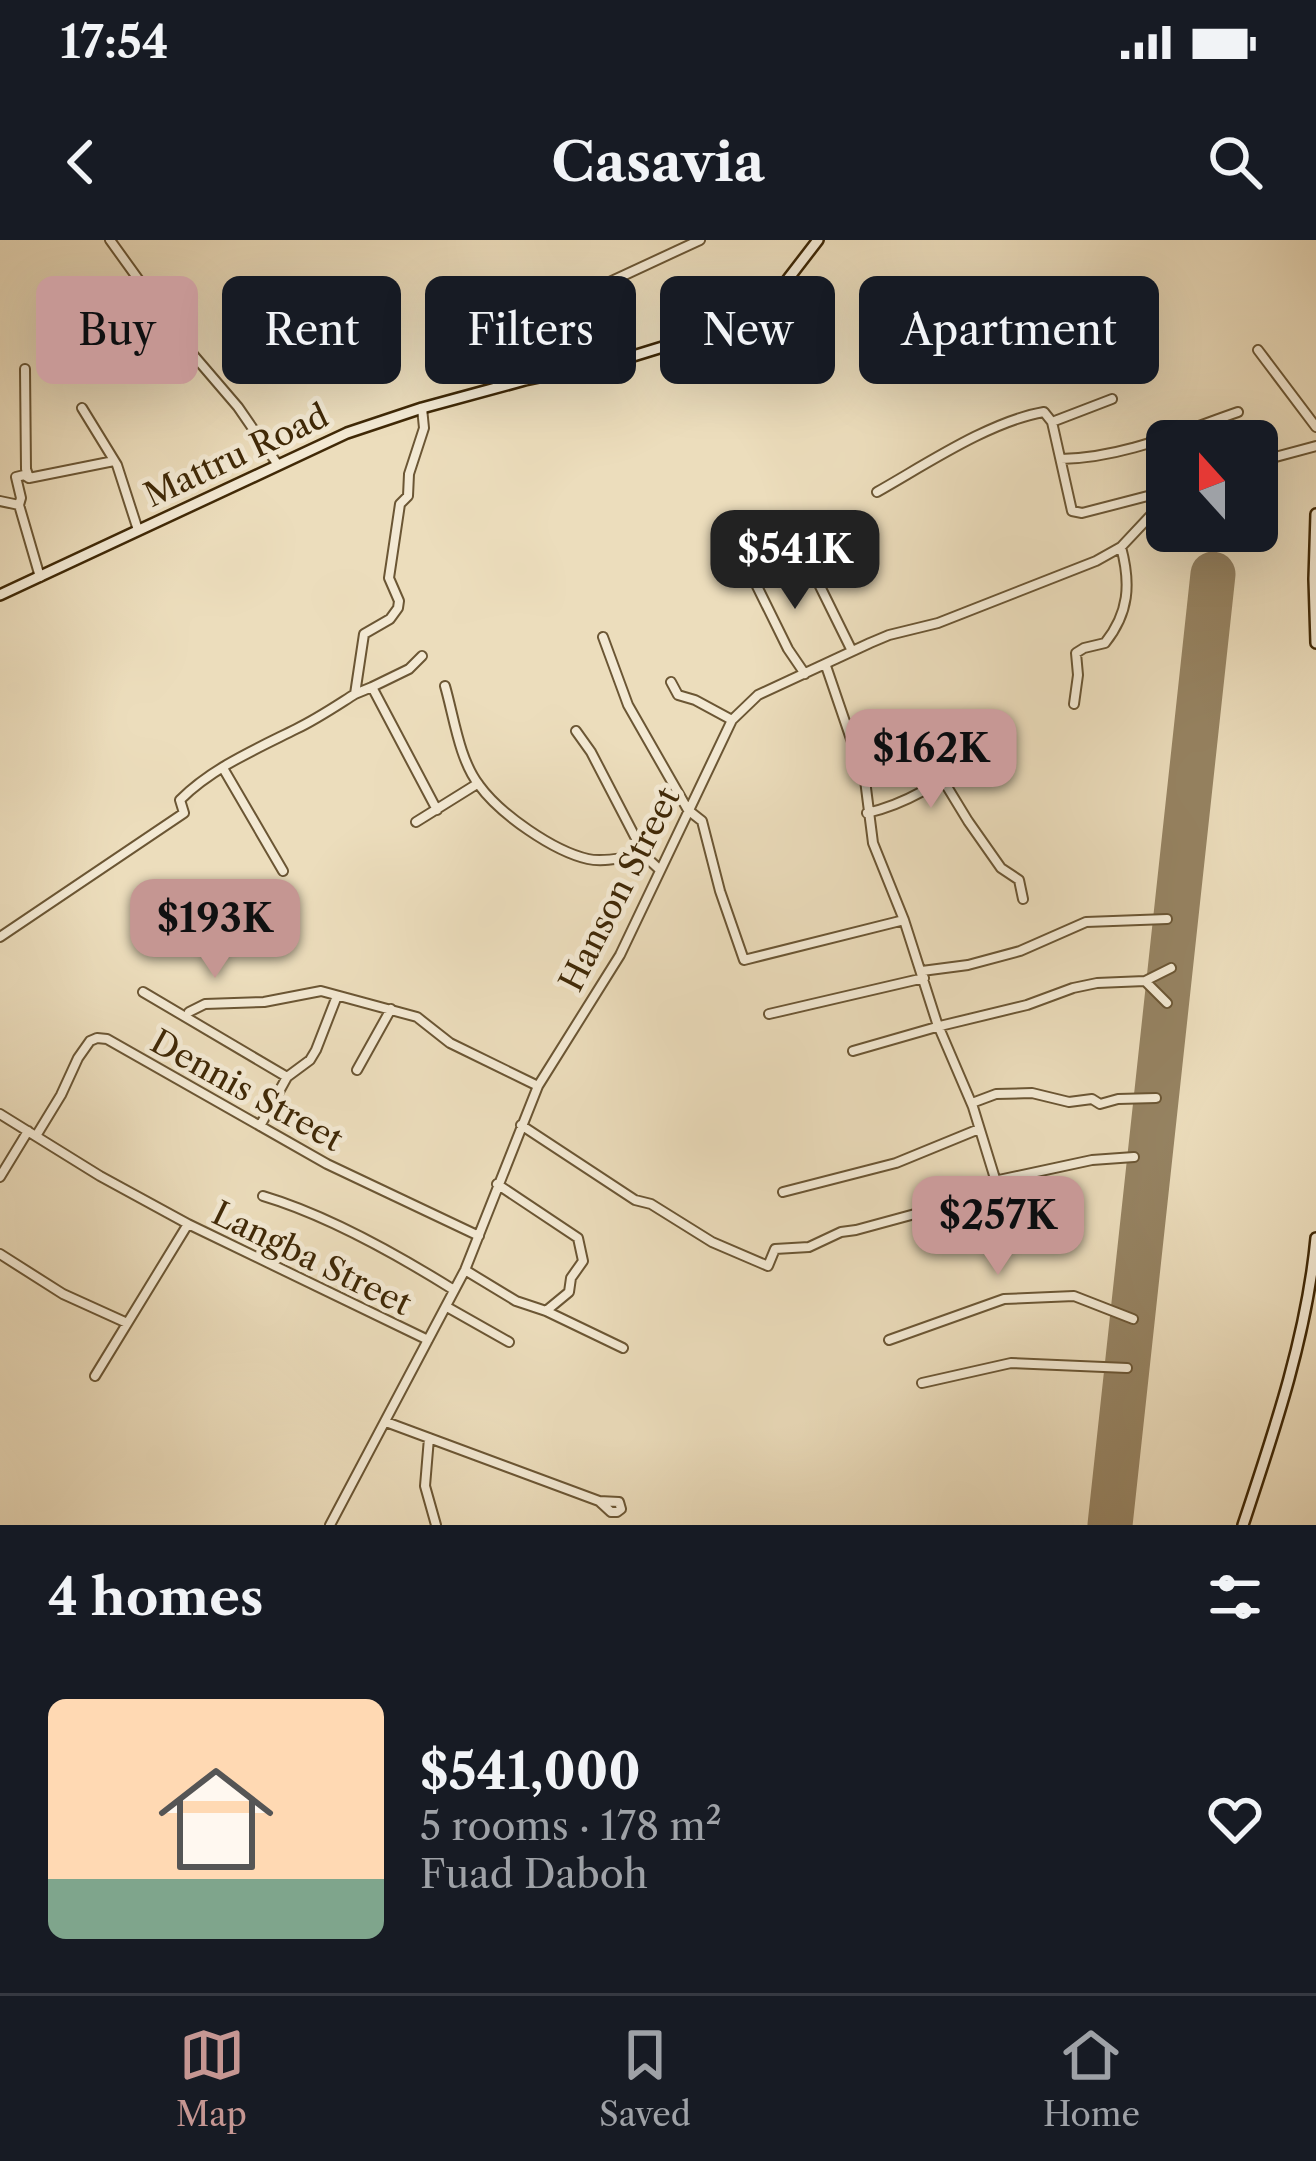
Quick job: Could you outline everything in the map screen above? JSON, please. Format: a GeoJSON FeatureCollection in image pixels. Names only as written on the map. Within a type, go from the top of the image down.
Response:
{"type":"FeatureCollection","features":[{"type":"Feature","properties":{"kind":"main road","name":"Mattru Road"},"geometry":{"type":"LineString","coordinates":[[636,353],[742,316],[778,292],[818,240]]}},
{"type":"Feature","properties":{"kind":"main road","name":"Mattru Road"},"geometry":{"type":"LineString","coordinates":[[0,595],[347,433],[519,384]]}},
{"type":"Feature","properties":{"kind":"main road"},"geometry":{"type":"LineString","coordinates":[[1316,514],[1316,643]]}},
{"type":"Feature","properties":{"kind":"main road"},"geometry":{"type":"LineString","coordinates":[[1243,1525],[1297,1343],[1316,1238]]}},
{"type":"Feature","properties":{"kind":"street"},"geometry":{"type":"LineString","coordinates":[[110,240],[278,464]]}},
{"type":"Feature","properties":{"kind":"street"},"geometry":{"type":"LineString","coordinates":[[623,276],[700,240]]}},
{"type":"Feature","properties":{"kind":"street"},"geometry":{"type":"LineString","coordinates":[[1258,350],[1316,427]]}},
{"type":"Feature","properties":{"kind":"street"},"geometry":{"type":"LineString","coordinates":[[25,369],[29,478]]}},
{"type":"Feature","properties":{"kind":"street"},"geometry":{"type":"LineString","coordinates":[[1052,422],[1112,399]]}},
{"type":"Feature","properties":{"kind":"street"},"geometry":{"type":"LineString","coordinates":[[82,408],[114,461],[138,530]]}},
{"type":"Feature","properties":{"kind":"street"},"geometry":{"type":"LineString","coordinates":[[356,694],[364,634],[390,619],[398,608],[389,578],[400,504],[408,496],[409,474],[424,428],[422,408]]}},
{"type":"Feature","properties":{"kind":"street"},"geometry":{"type":"LineString","coordinates":[[877,492],[968,441],[1044,412],[1052,422],[1067,495],[1076,513],[1146,498]]}},
{"type":"Feature","properties":{"kind":"street"},"geometry":{"type":"LineString","coordinates":[[1061,459],[1086,459],[1135,448],[1238,412]]}},
{"type":"Feature","properties":{"kind":"street"},"geometry":{"type":"LineString","coordinates":[[1278,456],[1316,446]]}},
{"type":"Feature","properties":{"kind":"street"},"geometry":{"type":"LineString","coordinates":[[0,479],[114,461]]}},
{"type":"Feature","properties":{"kind":"street"},"geometry":{"type":"LineString","coordinates":[[16,477],[19,505],[40,577]]}},
{"type":"Feature","properties":{"kind":"street"},"geometry":{"type":"LineString","coordinates":[[0,502],[19,505]]}},
{"type":"Feature","properties":{"kind":"street","name":"Hanson Street"},"geometry":{"type":"LineString","coordinates":[[330,1525],[465,1270],[538,1086],[620,955],[732,720],[758,695],[852,651],[1096,561],[1121,548],[1146,519]]}},
{"type":"Feature","properties":{"kind":"street"},"geometry":{"type":"LineString","coordinates":[[788,548],[810,566],[852,651]]}},
{"type":"Feature","properties":{"kind":"street"},"geometry":{"type":"LineString","coordinates":[[1074,704],[1076,653],[1105,643],[1121,620],[1126,603],[1121,548]]}},
{"type":"Feature","properties":{"kind":"street"},"geometry":{"type":"LineString","coordinates":[[750,572],[805,674]]}},
{"type":"Feature","properties":{"kind":"street"},"geometry":{"type":"LineString","coordinates":[[603,638],[628,705],[688,810],[702,821],[744,960],[904,920]]}},
{"type":"Feature","properties":{"kind":"street"},"geometry":{"type":"LineString","coordinates":[[0,937],[184,813],[182,796],[224,768],[409,669],[422,656]]}},
{"type":"Feature","properties":{"kind":"street"},"geometry":{"type":"LineString","coordinates":[[826,666],[865,780],[867,813],[880,863],[972,1103],[1013,1237]]}},
{"type":"Feature","properties":{"kind":"street"},"geometry":{"type":"LineString","coordinates":[[670,682],[678,695],[732,720]]}},
{"type":"Feature","properties":{"kind":"street"},"geometry":{"type":"LineString","coordinates":[[372,686],[437,811]]}},
{"type":"Feature","properties":{"kind":"street"},"geometry":{"type":"LineString","coordinates":[[445,686],[477,784],[514,820],[591,861],[645,856]]}},
{"type":"Feature","properties":{"kind":"street"},"geometry":{"type":"LineString","coordinates":[[576,730],[645,856],[660,870]]}},
{"type":"Feature","properties":{"kind":"street"},"geometry":{"type":"LineString","coordinates":[[867,813],[888,808],[974,759]]}},
{"type":"Feature","properties":{"kind":"street"},"geometry":{"type":"LineString","coordinates":[[224,768],[283,871]]}},
{"type":"Feature","properties":{"kind":"street"},"geometry":{"type":"LineString","coordinates":[[943,780],[1001,868],[1019,880],[1023,899]]}},
{"type":"Feature","properties":{"kind":"street"},"geometry":{"type":"LineString","coordinates":[[416,822],[477,784]]}},
{"type":"Feature","properties":{"kind":"street"},"geometry":{"type":"LineString","coordinates":[[769,1014],[1020,951],[1086,922],[1167,919]]}},
{"type":"Feature","properties":{"kind":"street"},"geometry":{"type":"LineString","coordinates":[[853,1052],[1073,988],[1145,981],[1171,968]]}},
{"type":"Feature","properties":{"kind":"street"},"geometry":{"type":"LineString","coordinates":[[1145,981],[1167,1003]]}},
{"type":"Feature","properties":{"kind":"street"},"geometry":{"type":"LineString","coordinates":[[189,1012],[205,1004],[264,1002],[321,991],[417,1017],[450,1043],[538,1086]]}},
{"type":"Feature","properties":{"kind":"street"},"geometry":{"type":"LineString","coordinates":[[143,992],[287,1077]]}},
{"type":"Feature","properties":{"kind":"street"},"geometry":{"type":"LineString","coordinates":[[260,1126],[287,1077],[316,1050],[337,995]]}},
{"type":"Feature","properties":{"kind":"street"},"geometry":{"type":"LineString","coordinates":[[357,1070],[391,1009]]}},
{"type":"Feature","properties":{"kind":"street","name":"Dennis Street"},"geometry":{"type":"LineString","coordinates":[[32,1134],[90,1041],[107,1039],[327,1163],[479,1236]]}},
{"type":"Feature","properties":{"kind":"street"},"geometry":{"type":"LineString","coordinates":[[972,1103],[996,1094],[1032,1093],[1069,1102],[1092,1099],[1100,1104],[1156,1098]]}},
{"type":"Feature","properties":{"kind":"street"},"geometry":{"type":"LineString","coordinates":[[0,1114],[188,1224]]}},
{"type":"Feature","properties":{"kind":"street"},"geometry":{"type":"LineString","coordinates":[[521,1125],[635,1200],[768,1266],[776,1249],[809,1246],[841,1232],[937,1208],[994,1181],[1092,1160],[1134,1157]]}},
{"type":"Feature","properties":{"kind":"street"},"geometry":{"type":"LineString","coordinates":[[783,1192],[896,1163],[979,1129]]}},
{"type":"Feature","properties":{"kind":"street"},"geometry":{"type":"LineString","coordinates":[[0,1177],[32,1134]]}},
{"type":"Feature","properties":{"kind":"street"},"geometry":{"type":"LineString","coordinates":[[497,1184],[578,1238],[583,1261],[571,1278],[569,1292],[546,1311]]}},
{"type":"Feature","properties":{"kind":"street"},"geometry":{"type":"LineString","coordinates":[[263,1196],[326,1222],[454,1290]]}},
{"type":"Feature","properties":{"kind":"street","name":"Langba Street"},"geometry":{"type":"LineString","coordinates":[[95,1376],[188,1224],[428,1340]]}},
{"type":"Feature","properties":{"kind":"street"},"geometry":{"type":"LineString","coordinates":[[0,1253],[63,1294],[127,1323]]}},
{"type":"Feature","properties":{"kind":"street"},"geometry":{"type":"LineString","coordinates":[[465,1270],[516,1301],[623,1348]]}},
{"type":"Feature","properties":{"kind":"street"},"geometry":{"type":"LineString","coordinates":[[889,1340],[1004,1299],[1074,1296],[1132,1319]]}},
{"type":"Feature","properties":{"kind":"street"},"geometry":{"type":"LineString","coordinates":[[447,1306],[509,1342]]}},
{"type":"Feature","properties":{"kind":"street"},"geometry":{"type":"LineString","coordinates":[[922,1383],[1011,1363],[1127,1368]]}},
{"type":"Feature","properties":{"kind":"street"},"geometry":{"type":"LineString","coordinates":[[386,1422],[599,1501]]}},
{"type":"Feature","properties":{"kind":"street"},"geometry":{"type":"LineString","coordinates":[[429,1438],[425,1486],[436,1525]]}},
{"type":"Feature","properties":{"kind":"runway"},"geometry":{"type":"LineString","coordinates":[[1110,1525],[1213,574]]}}]}
